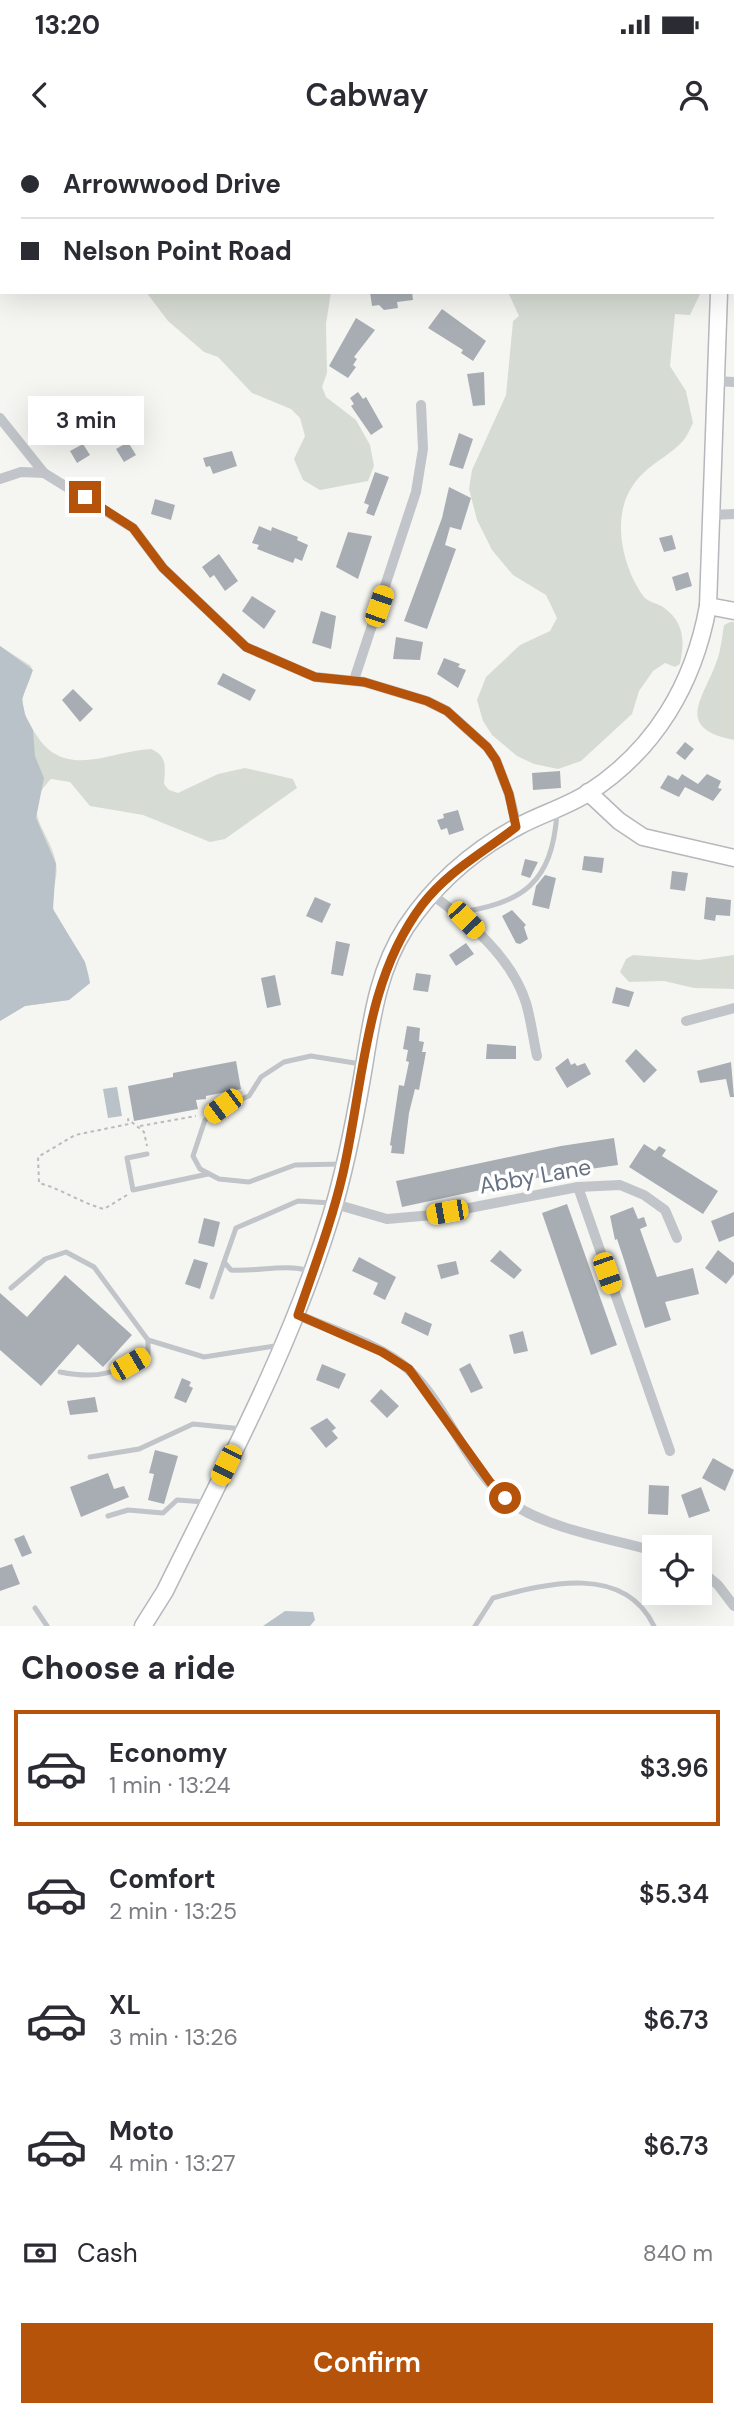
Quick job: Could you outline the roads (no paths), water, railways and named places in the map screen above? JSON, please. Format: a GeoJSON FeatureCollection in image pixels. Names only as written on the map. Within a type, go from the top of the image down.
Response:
{"type":"FeatureCollection","features":[{"type":"Feature","properties":{"kind":"main road"},"geometry":{"type":"LineString","coordinates":[[143,1626],[164,1591],[298,1315],[335,1204],[345,1164],[375,1003],[386,966],[401,936],[431,894],[460,867],[516,827],[588,792],[644,746],[664,721],[688,677],[708,606],[719,294]]}},
{"type":"Feature","properties":{"kind":"main road"},"geometry":{"type":"LineString","coordinates":[[708,606],[734,611]]}},
{"type":"Feature","properties":{"kind":"main road"},"geometry":{"type":"LineString","coordinates":[[588,792],[636,833],[702,853],[734,858]]}},
{"type":"Feature","properties":{"kind":"street"},"geometry":{"type":"LineString","coordinates":[[714,381],[734,382]]}},
{"type":"Feature","properties":{"kind":"street"},"geometry":{"type":"LineString","coordinates":[[354,680],[416,492],[423,449],[421,405]]}},
{"type":"Feature","properties":{"kind":"street"},"geometry":{"type":"LineString","coordinates":[[0,418],[44,473],[133,528],[163,568],[246,647],[315,677],[354,680],[427,701],[447,711],[467,728],[496,760],[509,794],[516,827]]}},
{"type":"Feature","properties":{"kind":"street"},"geometry":{"type":"LineString","coordinates":[[0,479],[21,472],[44,473]]}},
{"type":"Feature","properties":{"kind":"street"},"geometry":{"type":"LineString","coordinates":[[711,515],[734,514]]}},
{"type":"Feature","properties":{"kind":"street"},"geometry":{"type":"LineString","coordinates":[[431,894],[456,913],[497,952],[514,978],[525,1002],[537,1056]]}},
{"type":"Feature","properties":{"kind":"street"},"geometry":{"type":"LineString","coordinates":[[687,1021],[734,1008]]}},
{"type":"Feature","properties":{"kind":"street","name":"Abby Lane"},"geometry":{"type":"LineString","coordinates":[[335,1204],[387,1219],[433,1215],[578,1187],[621,1185],[644,1195],[664,1210],[677,1238]]}},
{"type":"Feature","properties":{"kind":"street"},"geometry":{"type":"LineString","coordinates":[[578,1187],[670,1451]]}},
{"type":"Feature","properties":{"kind":"street"},"geometry":{"type":"LineString","coordinates":[[298,1315],[382,1352],[409,1369],[490,1482],[512,1503],[538,1517],[642,1547]]}},
{"type":"Feature","properties":{"kind":"street"},"geometry":{"type":"LineString","coordinates":[[712,1580],[734,1606]]}},
{"type":"Feature","properties":{"kind":"lane"},"geometry":{"type":"LineString","coordinates":[[456,913],[494,907],[510,901],[536,878],[550,860],[554,849],[558,808]]}},
{"type":"Feature","properties":{"kind":"lane"},"geometry":{"type":"LineString","coordinates":[[345,1164],[295,1165],[249,1182],[219,1179],[200,1169],[193,1156],[205,1120],[223,1106],[249,1096],[261,1077],[284,1062],[311,1056],[364,1065]]}},
{"type":"Feature","properties":{"kind":"lane"},"geometry":{"type":"LineString","coordinates":[[147,1154],[127,1158],[133,1190],[209,1174]]}},
{"type":"Feature","properties":{"kind":"lane"},"geometry":{"type":"LineString","coordinates":[[212,1297],[236,1228],[298,1201],[335,1204]]}},
{"type":"Feature","properties":{"kind":"lane"},"geometry":{"type":"LineString","coordinates":[[11,1289],[45,1259],[66,1252],[94,1267],[148,1340],[148,1353],[112,1374],[86,1378],[60,1372]]}},
{"type":"Feature","properties":{"kind":"lane"},"geometry":{"type":"LineString","coordinates":[[225,1262],[231,1269],[295,1266],[313,1272]]}},
{"type":"Feature","properties":{"kind":"lane"},"geometry":{"type":"LineString","coordinates":[[148,1340],[204,1357],[284,1344]]}},
{"type":"Feature","properties":{"kind":"lane"},"geometry":{"type":"LineString","coordinates":[[90,1457],[139,1449],[193,1424],[243,1429]]}},
{"type":"Feature","properties":{"kind":"lane"},"geometry":{"type":"LineString","coordinates":[[108,1516],[128,1510],[163,1513],[177,1500],[208,1502]]}},
{"type":"Feature","properties":{"kind":"lane"},"geometry":{"type":"LineString","coordinates":[[475,1626],[493,1598],[529,1588],[597,1583],[631,1594],[647,1611],[654,1626]]}},
{"type":"Feature","properties":{"kind":"lane"},"geometry":{"type":"LineString","coordinates":[[35,1608],[47,1626]]}}]}
